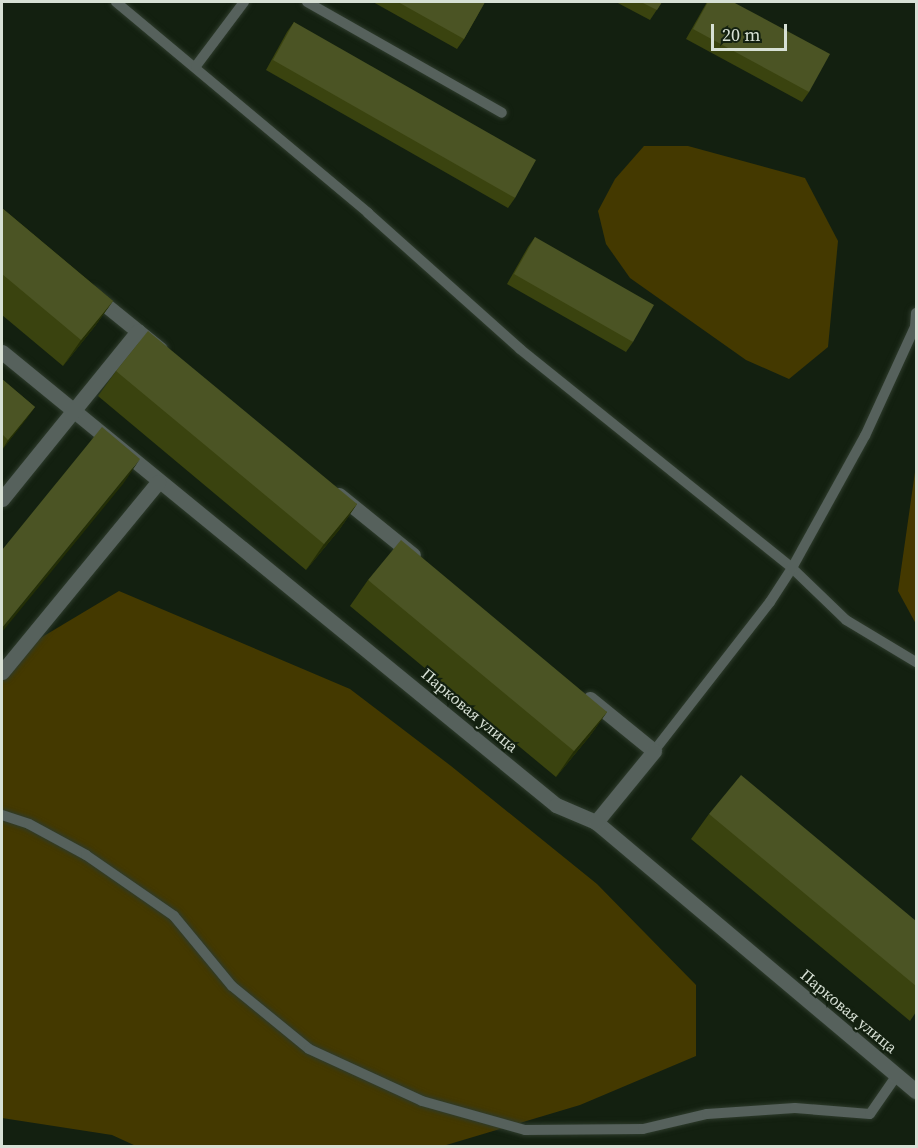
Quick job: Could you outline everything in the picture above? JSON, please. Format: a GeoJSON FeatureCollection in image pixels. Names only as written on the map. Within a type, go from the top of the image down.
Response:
{"type":"FeatureCollection","features":[{"type":"Feature","properties":{"kind":"street"},"geometry":{"type":"LineString","coordinates":[[83,286],[174,361]]}},
{"type":"Feature","properties":{"kind":"street"},"geometry":{"type":"LineString","coordinates":[[2,496],[138,331]]}},
{"type":"Feature","properties":{"kind":"street","name":"Парковая улица"},"geometry":{"type":"LineString","coordinates":[[2,352],[158,482],[305,597],[556,805],[596,822],[916,1091]]}},
{"type":"Feature","properties":{"kind":"street"},"geometry":{"type":"LineString","coordinates":[[322,481],[423,563]]}},
{"type":"Feature","properties":{"kind":"street"},"geometry":{"type":"LineString","coordinates":[[2,672],[158,482]]}},
{"type":"Feature","properties":{"kind":"street"},"geometry":{"type":"LineString","coordinates":[[580,691],[654,751],[596,822]]}},
{"type":"Feature","properties":{"kind":"lane"},"geometry":{"type":"LineString","coordinates":[[116,2],[196,66],[369,213],[520,350],[792,568],[846,620],[916,662]]}},
{"type":"Feature","properties":{"kind":"lane"},"geometry":{"type":"LineString","coordinates":[[196,66],[244,2]]}},
{"type":"Feature","properties":{"kind":"lane"},"geometry":{"type":"LineString","coordinates":[[307,2],[502,113]]}},
{"type":"Feature","properties":{"kind":"lane"},"geometry":{"type":"LineString","coordinates":[[654,751],[770,602],[792,568],[865,436],[916,328],[916,313]]}},
{"type":"Feature","properties":{"kind":"lane"},"geometry":{"type":"LineString","coordinates":[[2,815],[29,824],[86,855],[174,916],[232,986],[309,1049],[422,1101],[525,1130],[644,1129],[707,1114],[795,1108],[870,1114],[897,1076]]}},
{"type":"Feature","properties":{"kind":"shaded area"},"geometry":{"type":"Polygon","coordinates":[[[644,146],[688,146],[805,178],[838,241],[828,347],[789,379],[746,360],[630,278],[606,244],[598,211],[615,179],[644,146]]]}},
{"type":"Feature","properties":{"kind":"shaded area"},"geometry":{"type":"Polygon","coordinates":[[[916,465],[916,624],[898,591],[916,465]]]}},
{"type":"Feature","properties":{"kind":"shaded area"},"geometry":{"type":"Polygon","coordinates":[[[119,591],[350,689],[451,766],[597,884],[696,985],[696,1056],[580,1105],[443,1146],[136,1146],[112,1135],[2,1118],[2,661],[119,591]]]}},
{"type":"Feature","properties":{"kind":"building"},"geometry":{"type":"Polygon","coordinates":[[[398,2],[485,2],[464,39],[398,2]]]}},
{"type":"Feature","properties":{"kind":"building"},"geometry":{"type":"Polygon","coordinates":[[[641,2],[662,2],[657,10],[641,2]]]}},
{"type":"Feature","properties":{"kind":"building"},"geometry":{"type":"Polygon","coordinates":[[[708,2],[733,2],[830,54],[809,92],[693,29],[708,2]]]}},
{"type":"Feature","properties":{"kind":"building"},"geometry":{"type":"Polygon","coordinates":[[[294,22],[536,160],[515,198],[273,60],[294,22]]]}},
{"type":"Feature","properties":{"kind":"building"},"geometry":{"type":"Polygon","coordinates":[[[2,208],[113,301],[81,340],[2,274],[2,208]]]}},
{"type":"Feature","properties":{"kind":"building"},"geometry":{"type":"Polygon","coordinates":[[[535,237],[654,305],[633,342],[514,274],[535,237]]]}},
{"type":"Feature","properties":{"kind":"building"},"geometry":{"type":"Polygon","coordinates":[[[148,331],[357,504],[324,544],[116,371],[148,331]]]}},
{"type":"Feature","properties":{"kind":"building"},"geometry":{"type":"Polygon","coordinates":[[[2,379],[35,407],[8,440],[2,434],[2,379]]]}},
{"type":"Feature","properties":{"kind":"building"},"geometry":{"type":"Polygon","coordinates":[[[102,427],[140,459],[2,628],[2,550],[102,427]]]}},
{"type":"Feature","properties":{"kind":"building"},"geometry":{"type":"Polygon","coordinates":[[[401,540],[607,712],[574,751],[368,580],[401,540]]]}},
{"type":"Feature","properties":{"kind":"building"},"geometry":{"type":"Polygon","coordinates":[[[741,775],[916,921],[916,986],[709,814],[741,775]]]}}]}
